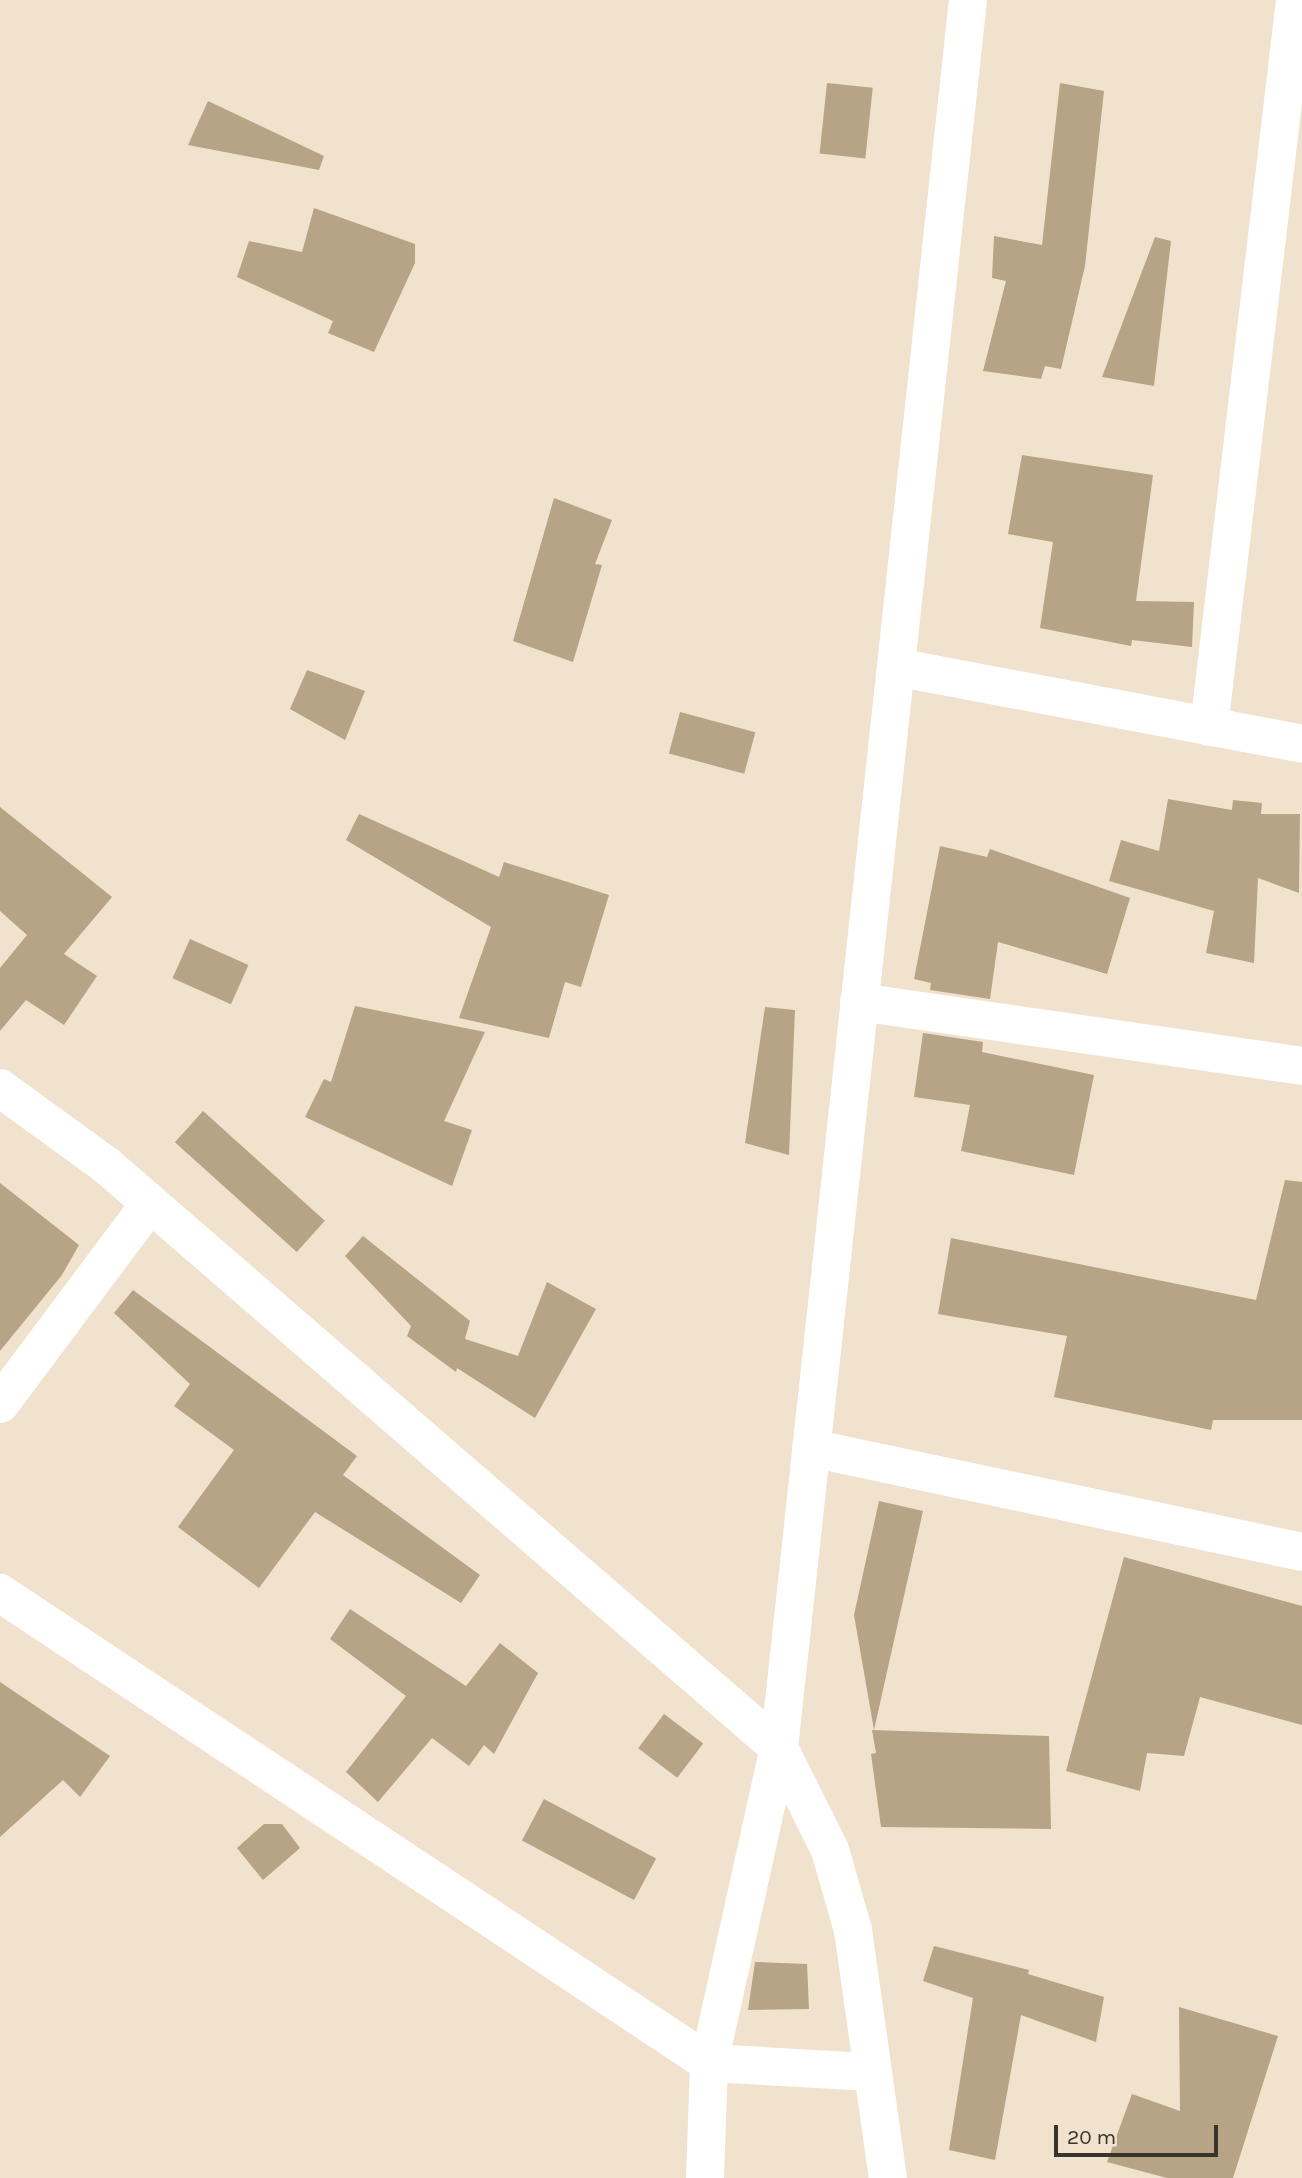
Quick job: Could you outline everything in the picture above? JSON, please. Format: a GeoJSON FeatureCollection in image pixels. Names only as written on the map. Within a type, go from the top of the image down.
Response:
{"type":"FeatureCollection","features":[{"type":"Feature","properties":{"kind":"street"},"geometry":{"type":"LineString","coordinates":[[705,2178],[709,2063],[779,1748],[968,0]]}},
{"type":"Feature","properties":{"kind":"street"},"geometry":{"type":"LineString","coordinates":[[1209,727],[1295,0]]}},
{"type":"Feature","properties":{"kind":"street"},"geometry":{"type":"LineString","coordinates":[[896,667],[1302,744]]}},
{"type":"Feature","properties":{"kind":"street"},"geometry":{"type":"LineString","coordinates":[[859,1002],[1302,1066]]}},
{"type":"Feature","properties":{"kind":"street"},"geometry":{"type":"LineString","coordinates":[[0,1088],[106,1165],[779,1748],[830,1850],[853,1930],[888,2178]]}},
{"type":"Feature","properties":{"kind":"street"},"geometry":{"type":"LineString","coordinates":[[0,1404],[149,1205]]}},
{"type":"Feature","properties":{"kind":"street"},"geometry":{"type":"LineString","coordinates":[[811,1448],[1302,1552]]}},
{"type":"Feature","properties":{"kind":"street"},"geometry":{"type":"LineString","coordinates":[[0,1593],[709,2063],[872,2071]]}},
{"type":"Feature","properties":{"kind":"building"},"geometry":{"type":"Polygon","coordinates":[[[827,83],[873,88],[865,158],[820,154],[827,83]]]}},
{"type":"Feature","properties":{"kind":"building"},"geometry":{"type":"Polygon","coordinates":[[[1060,83],[1104,91],[1085,266],[1061,369],[1045,366],[1041,379],[983,371],[1006,281],[992,278],[994,236],[1042,245],[1060,83]]]}},
{"type":"Feature","properties":{"kind":"building"},"geometry":{"type":"Polygon","coordinates":[[[208,101],[324,156],[319,170],[188,145],[208,101]]]}},
{"type":"Feature","properties":{"kind":"building"},"geometry":{"type":"Polygon","coordinates":[[[314,208],[415,244],[415,263],[374,352],[328,333],[333,321],[237,277],[249,241],[302,252],[314,208]]]}},
{"type":"Feature","properties":{"kind":"building"},"geometry":{"type":"Polygon","coordinates":[[[1155,237],[1171,241],[1154,386],[1102,377],[1155,237]]]}},
{"type":"Feature","properties":{"kind":"building"},"geometry":{"type":"Polygon","coordinates":[[[1022,455],[1153,475],[1136,601],[1194,602],[1192,647],[1132,640],[1131,646],[1040,628],[1053,542],[1008,534],[1022,455]]]}},
{"type":"Feature","properties":{"kind":"building"},"geometry":{"type":"Polygon","coordinates":[[[554,498],[612,520],[595,564],[602,565],[573,662],[513,641],[554,498]]]}},
{"type":"Feature","properties":{"kind":"building"},"geometry":{"type":"Polygon","coordinates":[[[307,670],[365,691],[345,740],[290,709],[307,670]]]}},
{"type":"Feature","properties":{"kind":"building"},"geometry":{"type":"Polygon","coordinates":[[[680,712],[755,732],[744,774],[669,754],[680,712]]]}},
{"type":"Feature","properties":{"kind":"building"},"geometry":{"type":"Polygon","coordinates":[[[1168,799],[1232,810],[1233,800],[1262,803],[1261,814],[1300,814],[1299,893],[1258,878],[1254,963],[1206,953],[1214,911],[1109,881],[1121,840],[1159,851],[1168,799]]]}},
{"type":"Feature","properties":{"kind":"building"},"geometry":{"type":"Polygon","coordinates":[[[0,807],[112,897],[64,954],[97,976],[64,1025],[26,1000],[0,1031],[0,968],[27,935],[0,911],[0,807]]]}},
{"type":"Feature","properties":{"kind":"building"},"geometry":{"type":"Polygon","coordinates":[[[359,814],[499,877],[504,862],[609,895],[581,987],[565,982],[549,1038],[459,1018],[491,927],[346,840],[359,814]]]}},
{"type":"Feature","properties":{"kind":"building"},"geometry":{"type":"Polygon","coordinates":[[[940,846],[987,857],[990,849],[1130,898],[1107,974],[998,942],[990,999],[930,990],[931,983],[914,979],[940,846]]]}},
{"type":"Feature","properties":{"kind":"building"},"geometry":{"type":"Polygon","coordinates":[[[190,939],[248,965],[231,1004],[173,978],[190,939]]]}},
{"type":"Feature","properties":{"kind":"building"},"geometry":{"type":"Polygon","coordinates":[[[355,1006],[485,1032],[444,1121],[472,1130],[452,1186],[305,1117],[324,1079],[331,1082],[355,1006]]]}},
{"type":"Feature","properties":{"kind":"building"},"geometry":{"type":"Polygon","coordinates":[[[765,1007],[795,1010],[789,1155],[745,1143],[765,1007]]]}},
{"type":"Feature","properties":{"kind":"building"},"geometry":{"type":"Polygon","coordinates":[[[923,1033],[983,1042],[982,1052],[1094,1075],[1074,1175],[961,1151],[970,1105],[914,1097],[923,1033]]]}},
{"type":"Feature","properties":{"kind":"building"},"geometry":{"type":"Polygon","coordinates":[[[203,1111],[325,1221],[297,1252],[175,1142],[203,1111]]]}},
{"type":"Feature","properties":{"kind":"building"},"geometry":{"type":"Polygon","coordinates":[[[1285,1180],[1302,1182],[1302,1420],[1213,1420],[1211,1430],[1054,1397],[1067,1336],[938,1314],[951,1238],[1256,1300],[1285,1180]]]}},
{"type":"Feature","properties":{"kind":"building"},"geometry":{"type":"Polygon","coordinates":[[[0,1183],[79,1245],[62,1275],[0,1351],[0,1183]]]}},
{"type":"Feature","properties":{"kind":"building"},"geometry":{"type":"Polygon","coordinates":[[[363,1236],[470,1321],[465,1339],[518,1356],[547,1282],[596,1309],[535,1418],[457,1368],[456,1372],[407,1336],[411,1326],[345,1256],[363,1236]]]}},
{"type":"Feature","properties":{"kind":"building"},"geometry":{"type":"Polygon","coordinates":[[[133,1290],[357,1456],[343,1475],[480,1575],[461,1603],[315,1512],[259,1588],[178,1527],[234,1450],[174,1406],[190,1384],[114,1313],[133,1290]]]}},
{"type":"Feature","properties":{"kind":"building"},"geometry":{"type":"Polygon","coordinates":[[[879,1501],[923,1511],[874,1730],[854,1615],[879,1501]]]}},
{"type":"Feature","properties":{"kind":"building"},"geometry":{"type":"Polygon","coordinates":[[[1124,1557],[1302,1606],[1302,1725],[1200,1697],[1184,1756],[1147,1753],[1140,1791],[1066,1771],[1124,1557]]]}},
{"type":"Feature","properties":{"kind":"building"},"geometry":{"type":"Polygon","coordinates":[[[350,1609],[466,1686],[500,1643],[538,1673],[494,1754],[484,1745],[469,1766],[432,1738],[378,1802],[346,1772],[406,1696],[330,1639],[350,1609]]]}},
{"type":"Feature","properties":{"kind":"building"},"geometry":{"type":"Polygon","coordinates":[[[0,1682],[110,1756],[80,1797],[63,1780],[0,1837],[0,1682]]]}},
{"type":"Feature","properties":{"kind":"building"},"geometry":{"type":"Polygon","coordinates":[[[664,1714],[703,1743],[677,1778],[638,1748],[664,1714]]]}},
{"type":"Feature","properties":{"kind":"building"},"geometry":{"type":"Polygon","coordinates":[[[872,1730],[1049,1736],[1051,1829],[881,1827],[871,1754],[876,1753],[872,1730]]]}},
{"type":"Feature","properties":{"kind":"building"},"geometry":{"type":"Polygon","coordinates":[[[544,1799],[656,1859],[634,1900],[522,1840],[544,1799]]]}},
{"type":"Feature","properties":{"kind":"building"},"geometry":{"type":"Polygon","coordinates":[[[264,1824],[282,1824],[300,1848],[263,1880],[237,1848],[264,1824]]]}},
{"type":"Feature","properties":{"kind":"building"},"geometry":{"type":"Polygon","coordinates":[[[934,1946],[1029,1970],[1028,1974],[1104,1997],[1096,2042],[1021,2015],[995,2160],[949,2150],[973,1998],[923,1981],[934,1946]]]}},
{"type":"Feature","properties":{"kind":"building"},"geometry":{"type":"Polygon","coordinates":[[[755,1962],[807,1964],[809,2009],[748,2010],[755,1962]]]}},
{"type":"Feature","properties":{"kind":"building"},"geometry":{"type":"Polygon","coordinates":[[[1179,2007],[1278,2036],[1233,2178],[1167,2178],[1107,2162],[1132,2094],[1180,2111],[1179,2007]]]}}]}
